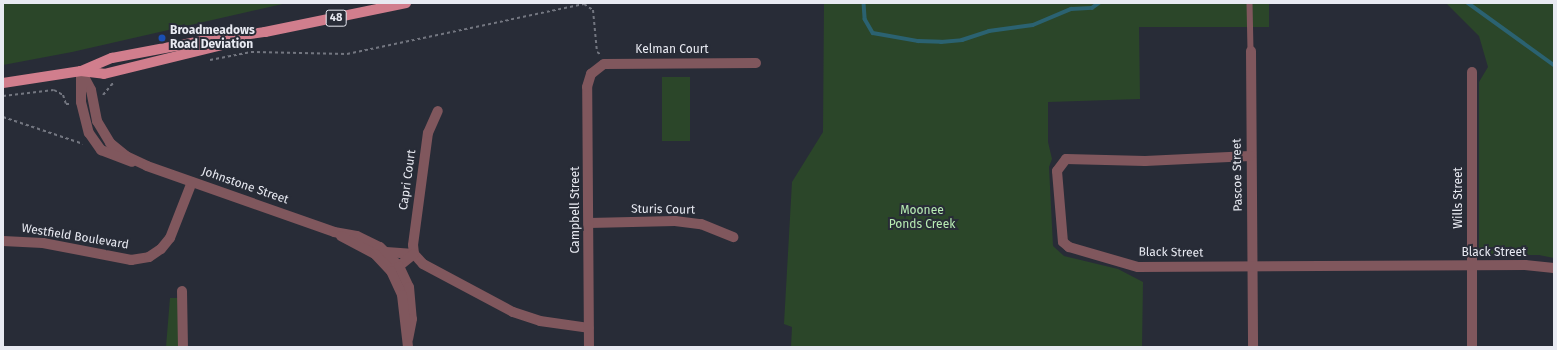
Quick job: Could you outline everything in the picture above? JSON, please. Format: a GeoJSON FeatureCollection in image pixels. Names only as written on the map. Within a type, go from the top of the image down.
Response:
{"type":"FeatureCollection","features":[{"type":"Feature","properties":{"kind":"main road","name":"48"},"geometry":{"type":"LineString","coordinates":[[3,83],[81,71],[112,58],[207,40],[265,32],[406,3]]}},
{"type":"Feature","properties":{"kind":"street","name":"Pascoe Street"},"geometry":{"type":"LineString","coordinates":[[1252,51],[1250,156],[1253,347]]}},
{"type":"Feature","properties":{"kind":"street","name":"Kelman Court"},"geometry":{"type":"LineString","coordinates":[[591,74],[604,64],[756,63]]}},
{"type":"Feature","properties":{"kind":"street","name":"Johnstone Street"},"geometry":{"type":"LineString","coordinates":[[81,71],[81,102],[85,121],[94,142],[107,154],[147,166],[334,232],[368,240],[386,252],[399,266],[407,281],[412,299],[412,328],[408,343]]}},
{"type":"Feature","properties":{"kind":"street","name":"Johnstone Street"},"geometry":{"type":"LineString","coordinates":[[81,71],[91,90],[97,121],[110,143],[126,156],[147,166]]}},
{"type":"Feature","properties":{"kind":"street","name":"Wills Street"},"geometry":{"type":"LineString","coordinates":[[1472,72],[1472,347]]}},
{"type":"Feature","properties":{"kind":"street","name":"Campbell Street"},"geometry":{"type":"LineString","coordinates":[[589,347],[587,87],[591,74]]}},
{"type":"Feature","properties":{"kind":"street","name":"Capri Court"},"geometry":{"type":"LineString","coordinates":[[414,254],[413,245],[428,134],[438,111]]}},
{"type":"Feature","properties":{"kind":"street","name":"Black Street"},"geometry":{"type":"LineString","coordinates":[[1250,156],[1145,161],[1071,159],[1062,162],[1057,171],[1060,196],[1061,237],[1069,247],[1138,268],[1472,266],[1554,268]]}},
{"type":"Feature","properties":{"kind":"street","name":"Westfield Boulevard"},"geometry":{"type":"LineString","coordinates":[[3,241],[43,243],[131,260],[149,257],[161,249],[170,238],[192,182]]}},
{"type":"Feature","properties":{"kind":"street","name":"Sturis Court"},"geometry":{"type":"LineString","coordinates":[[589,223],[675,221],[701,224],[734,237]]}},
{"type":"Feature","properties":{"kind":"street","name":"Johnstone Street"},"geometry":{"type":"LineString","coordinates":[[334,232],[370,250],[387,265],[401,290],[408,343]]}},
{"type":"Feature","properties":{"kind":"street","name":"Johnstone Street"},"geometry":{"type":"LineString","coordinates":[[386,252],[414,254]]}},
{"type":"Feature","properties":{"kind":"street"},"geometry":{"type":"LineString","coordinates":[[387,265],[399,266],[414,254],[423,264],[513,312],[540,321],[589,328]]}},
{"type":"Feature","properties":{"kind":"street"},"geometry":{"type":"LineString","coordinates":[[182,291],[183,347]]}},
{"type":"Feature","properties":{"kind":"lane","name":"Pascoe Street"},"geometry":{"type":"LineString","coordinates":[[1250,3],[1252,51]]}},
{"type":"Feature","properties":{"kind":"path"},"geometry":{"type":"LineString","coordinates":[[203,61],[251,52],[347,54],[584,4],[593,10],[597,52],[604,54]]}},
{"type":"Feature","properties":{"kind":"path"},"geometry":{"type":"LineString","coordinates":[[102,99],[106,90],[119,82]]}},
{"type":"Feature","properties":{"kind":"path"},"geometry":{"type":"LineString","coordinates":[[3,96],[54,90],[63,95],[66,104],[81,102]]}},
{"type":"Feature","properties":{"kind":"path"},"geometry":{"type":"LineString","coordinates":[[3,117],[85,145],[94,142]]}},
{"type":"Feature","properties":{"kind":"green space"},"geometry":{"type":"Polygon","coordinates":[[[3,3],[287,3],[72,52],[3,65],[3,3]]]}},
{"type":"Feature","properties":{"kind":"green space","name":"Moonee Ponds Creek"},"geometry":{"type":"Polygon","coordinates":[[[824,3],[1269,3],[1269,27],[1139,27],[1140,99],[1048,102],[1048,142],[1052,159],[1049,167],[1053,246],[1064,256],[1118,269],[1143,282],[1142,347],[791,347],[792,327],[784,324],[792,182],[823,132],[824,3]]]}},
{"type":"Feature","properties":{"kind":"green space"},"geometry":{"type":"Polygon","coordinates":[[[1446,3],[1554,3],[1554,258],[1539,255],[1479,255],[1479,82],[1488,67],[1479,36],[1446,3]]]}},
{"type":"Feature","properties":{"kind":"green space"},"geometry":{"type":"Polygon","coordinates":[[[662,77],[690,77],[690,141],[662,141],[662,77]]]}},
{"type":"Feature","properties":{"kind":"green space"},"geometry":{"type":"Polygon","coordinates":[[[170,298],[180,298],[179,347],[166,347],[170,298]]]}},
{"type":"Feature","properties":{"kind":"waterway","name":"Moonee Ponds Creek"},"geometry":{"type":"LineString","coordinates":[[864,3],[865,19],[873,33],[918,41],[941,42],[962,40],[989,31],[1033,25],[1071,9],[1092,8],[1099,3]]}},
{"type":"Feature","properties":{"kind":"waterway","name":"Moonee Ponds Creek"},"geometry":{"type":"LineString","coordinates":[[1468,3],[1554,65]]}},
{"type":"Feature","properties":{"kind":"place","name":"Broadmeadows Road Deviation"},"geometry":{"type":"Point","coordinates":[162,38]}}]}
